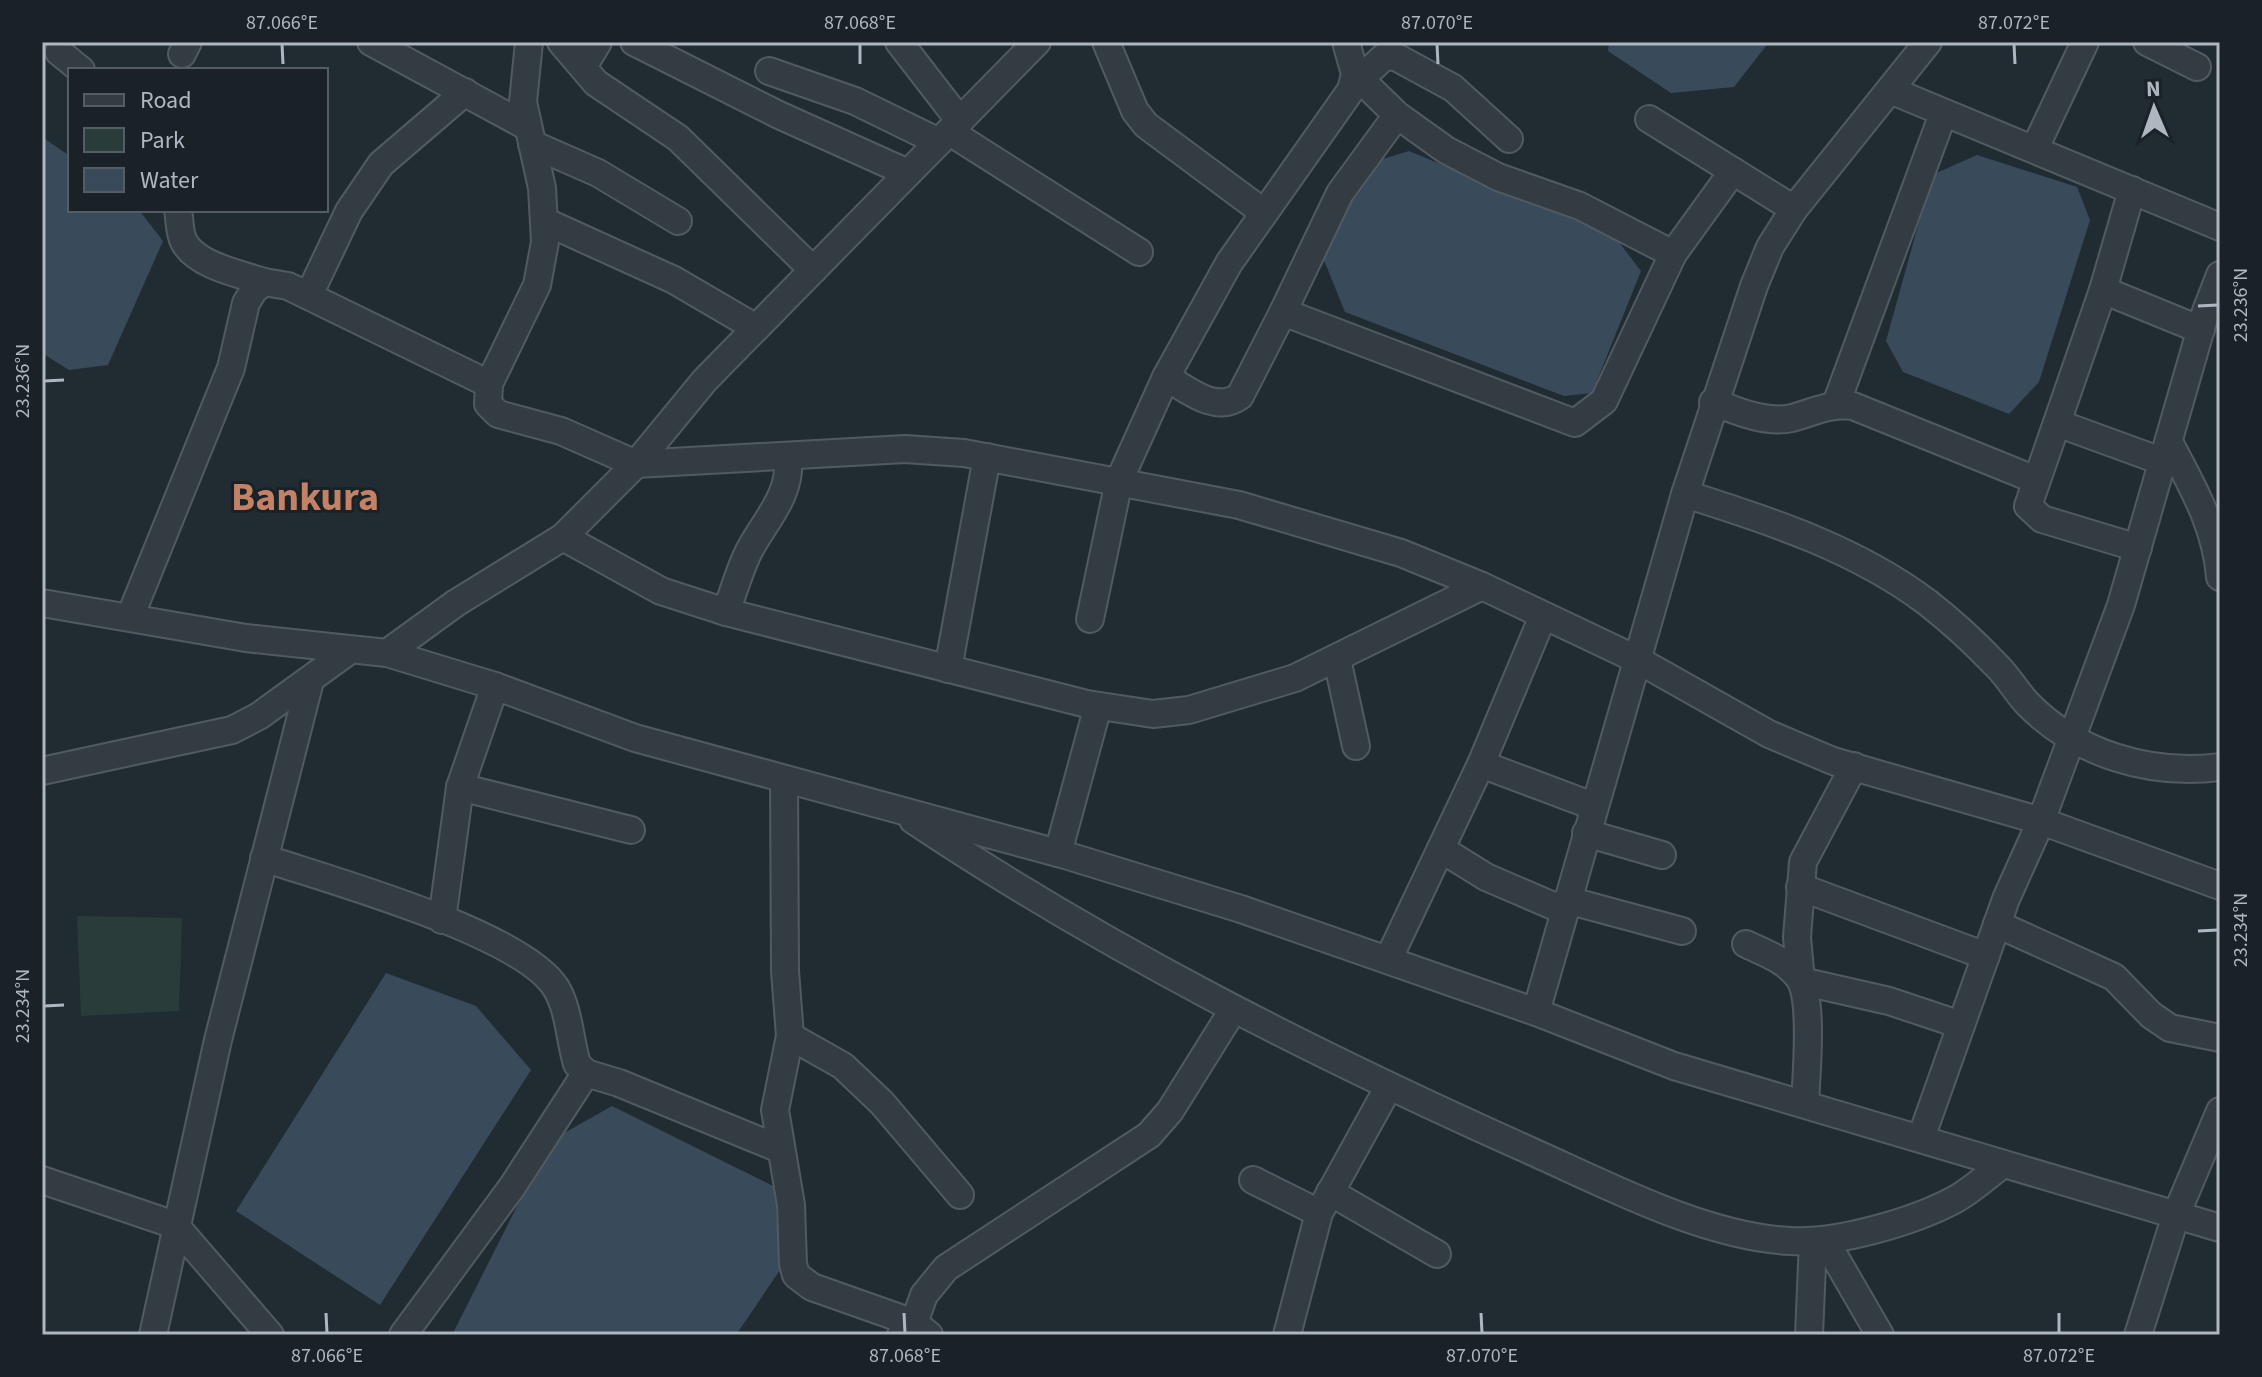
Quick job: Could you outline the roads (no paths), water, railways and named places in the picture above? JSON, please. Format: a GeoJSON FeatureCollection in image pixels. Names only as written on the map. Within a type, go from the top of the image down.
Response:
{"type":"FeatureCollection","features":[{"type":"Feature","properties":{"kind":"street"},"geometry":{"type":"LineString","coordinates":[[371,42],[465,92],[529,135],[678,221]]}},
{"type":"Feature","properties":{"kind":"street"},"geometry":{"type":"LineString","coordinates":[[529,42],[523,102],[542,188],[545,242],[537,285],[489,384],[488,404],[498,414],[561,431],[636,464],[905,449],[987,457],[1239,505],[1401,553],[1482,586],[1636,659],[1769,734],[1854,766],[2041,821],[2220,886]]}},
{"type":"Feature","properties":{"kind":"street"},"geometry":{"type":"LineString","coordinates":[[561,42],[596,83],[678,138],[813,270]]}},
{"type":"Feature","properties":{"kind":"street"},"geometry":{"type":"LineString","coordinates":[[583,67],[598,42]]}},
{"type":"Feature","properties":{"kind":"street"},"geometry":{"type":"LineString","coordinates":[[634,42],[779,115],[908,173]]}},
{"type":"Feature","properties":{"kind":"street"},"geometry":{"type":"LineString","coordinates":[[899,42],[950,132]]}},
{"type":"Feature","properties":{"kind":"street"},"geometry":{"type":"LineString","coordinates":[[387,653],[456,603],[563,537],[636,464],[705,380],[1037,42]]}},
{"type":"Feature","properties":{"kind":"street"},"geometry":{"type":"LineString","coordinates":[[1106,42],[1135,111],[1146,125],[1263,212]]}},
{"type":"Feature","properties":{"kind":"street"},"geometry":{"type":"LineString","coordinates":[[1346,42],[1357,76],[1397,115],[1473,165],[1580,206],[1673,254]]}},
{"type":"Feature","properties":{"kind":"street"},"geometry":{"type":"LineString","coordinates":[[1536,1012],[1685,494],[1713,402],[1759,273],[1794,209],[1928,42]]}},
{"type":"Feature","properties":{"kind":"street"},"geometry":{"type":"LineString","coordinates":[[2035,148],[2085,42]]}},
{"type":"Feature","properties":{"kind":"street"},"geometry":{"type":"LineString","coordinates":[[2147,42],[2197,67]]}},
{"type":"Feature","properties":{"kind":"street"},"geometry":{"type":"LineString","coordinates":[[59,52],[79,68]]}},
{"type":"Feature","properties":{"kind":"street"},"geometry":{"type":"LineString","coordinates":[[1090,619],[1119,481],[1166,377],[1229,263],[1340,109],[1357,76],[1385,56],[1396,57],[1465,97],[1509,139]]}},
{"type":"Feature","properties":{"kind":"street"},"geometry":{"type":"LineString","coordinates":[[769,71],[950,132],[1139,252]]}},
{"type":"Feature","properties":{"kind":"street"},"geometry":{"type":"LineString","coordinates":[[1890,90],[2220,227]]}},
{"type":"Feature","properties":{"kind":"street"},"geometry":{"type":"LineString","coordinates":[[309,295],[349,211],[381,164],[465,92]]}},
{"type":"Feature","properties":{"kind":"street"},"geometry":{"type":"LineString","coordinates":[[1836,404],[1943,114]]}},
{"type":"Feature","properties":{"kind":"street"},"geometry":{"type":"LineString","coordinates":[[1166,377],[1211,402],[1233,401],[1240,396],[1340,193],[1397,115]]}},
{"type":"Feature","properties":{"kind":"street"},"geometry":{"type":"LineString","coordinates":[[1649,119],[1794,209]]}},
{"type":"Feature","properties":{"kind":"street"},"geometry":{"type":"LineString","coordinates":[[1283,312],[1575,423],[1604,401],[1673,254],[1733,171]]}},
{"type":"Feature","properties":{"kind":"street"},"geometry":{"type":"LineString","coordinates":[[2132,190],[2103,290],[2028,501],[2034,515],[2138,548]]}},
{"type":"Feature","properties":{"kind":"street"},"geometry":{"type":"LineString","coordinates":[[178,212],[182,238],[188,249],[216,265],[309,295],[489,384]]}},
{"type":"Feature","properties":{"kind":"street"},"geometry":{"type":"LineString","coordinates":[[544,221],[674,280],[756,328]]}},
{"type":"Feature","properties":{"kind":"street"},"geometry":{"type":"LineString","coordinates":[[1921,1138],[1997,924],[2041,821],[2121,605],[2220,275]]}},
{"type":"Feature","properties":{"kind":"street"},"geometry":{"type":"LineString","coordinates":[[130,617],[231,368],[246,303],[264,282]]}},
{"type":"Feature","properties":{"kind":"street"},"geometry":{"type":"LineString","coordinates":[[2103,290],[2201,330]]}},
{"type":"Feature","properties":{"kind":"street"},"geometry":{"type":"LineString","coordinates":[[1713,402],[1751,415],[1775,419],[1790,419],[1836,404],[1862,408],[2036,480]]}},
{"type":"Feature","properties":{"kind":"street"},"geometry":{"type":"LineString","coordinates":[[2057,423],[2167,452],[2216,528],[2220,577]]}},
{"type":"Feature","properties":{"kind":"street"},"geometry":{"type":"LineString","coordinates":[[726,612],[746,557],[784,492],[789,473],[788,457]]}},
{"type":"Feature","properties":{"kind":"street"},"geometry":{"type":"LineString","coordinates":[[948,669],[987,457]]}},
{"type":"Feature","properties":{"kind":"street"},"geometry":{"type":"LineString","coordinates":[[1685,494],[1781,526],[1885,576],[1928,603],[1996,665],[2026,702],[2071,736],[2120,760],[2143,766],[2189,771],[2220,767]]}},
{"type":"Feature","properties":{"kind":"street"},"geometry":{"type":"LineString","coordinates":[[563,537],[661,591],[726,612],[1098,706],[1153,714],[1189,710],[1295,678],[1482,586]]}},
{"type":"Feature","properties":{"kind":"street"},"geometry":{"type":"LineString","coordinates":[[42,603],[246,638],[387,653],[495,686],[635,738],[1058,853],[1241,909],[1536,1012],[1674,1066],[2220,1228]]}},
{"type":"Feature","properties":{"kind":"street"},"geometry":{"type":"LineString","coordinates":[[1388,960],[1481,764],[1543,616]]}},
{"type":"Feature","properties":{"kind":"street"},"geometry":{"type":"LineString","coordinates":[[42,771],[232,730],[310,681],[350,650]]}},
{"type":"Feature","properties":{"kind":"street"},"geometry":{"type":"LineString","coordinates":[[1337,659],[1356,746]]}},
{"type":"Feature","properties":{"kind":"street"},"geometry":{"type":"LineString","coordinates":[[153,1335],[175,1225],[310,681]]}},
{"type":"Feature","properties":{"kind":"street"},"geometry":{"type":"LineString","coordinates":[[442,920],[460,787],[495,686]]}},
{"type":"Feature","properties":{"kind":"street"},"geometry":{"type":"LineString","coordinates":[[1058,853],[1098,706]]}},
{"type":"Feature","properties":{"kind":"street"},"geometry":{"type":"LineString","coordinates":[[1481,764],[1593,806]]}},
{"type":"Feature","properties":{"kind":"street"},"geometry":{"type":"LineString","coordinates":[[1805,1104],[1806,1017],[1797,937],[1803,862],[1854,766]]}},
{"type":"Feature","properties":{"kind":"street"},"geometry":{"type":"LineString","coordinates":[[784,779],[785,971],[790,1036],[775,1110],[791,1205],[796,1275],[812,1287],[915,1331],[924,1295],[946,1268],[1149,1135],[1170,1111],[1233,1010]]}},
{"type":"Feature","properties":{"kind":"street"},"geometry":{"type":"LineString","coordinates":[[460,787],[631,830]]}},
{"type":"Feature","properties":{"kind":"street"},"geometry":{"type":"LineString","coordinates":[[894,807],[990,872],[1233,1010],[1388,1088],[1690,1217],[1764,1238],[1819,1240],[1933,1210],[1955,1200],[2003,1164]]}},
{"type":"Feature","properties":{"kind":"street"},"geometry":{"type":"LineString","coordinates":[[1586,833],[1662,855]]}},
{"type":"Feature","properties":{"kind":"street"},"geometry":{"type":"LineString","coordinates":[[1441,849],[1486,877],[1566,906],[1682,931]]}},
{"type":"Feature","properties":{"kind":"street"},"geometry":{"type":"LineString","coordinates":[[264,858],[483,935],[547,977],[557,990],[577,1064],[586,1073],[619,1083],[780,1149]]}},
{"type":"Feature","properties":{"kind":"street"},"geometry":{"type":"LineString","coordinates":[[1800,887],[1986,956]]}},
{"type":"Feature","properties":{"kind":"street"},"geometry":{"type":"LineString","coordinates":[[1997,924],[2114,977],[2151,1015],[2170,1028],[2220,1038]]}},
{"type":"Feature","properties":{"kind":"street"},"geometry":{"type":"LineString","coordinates":[[1746,944],[1782,961],[1801,981],[1889,1001],[1961,1025]]}},
{"type":"Feature","properties":{"kind":"street"},"geometry":{"type":"LineString","coordinates":[[790,1036],[843,1066],[882,1103],[960,1195]]}},
{"type":"Feature","properties":{"kind":"street"},"geometry":{"type":"LineString","coordinates":[[403,1335],[512,1187],[586,1073]]}},
{"type":"Feature","properties":{"kind":"street"},"geometry":{"type":"LineString","coordinates":[[1287,1335],[1324,1203],[1388,1088]]}},
{"type":"Feature","properties":{"kind":"street"},"geometry":{"type":"LineString","coordinates":[[2138,1335],[2176,1215],[2220,1111]]}},
{"type":"Feature","properties":{"kind":"street"},"geometry":{"type":"LineString","coordinates":[[42,1180],[175,1225],[270,1335]]}},
{"type":"Feature","properties":{"kind":"street"},"geometry":{"type":"LineString","coordinates":[[1253,1180],[1324,1203],[1437,1254]]}},
{"type":"Feature","properties":{"kind":"street"},"geometry":{"type":"LineString","coordinates":[[1809,1335],[1819,1240]]}},
{"type":"Feature","properties":{"kind":"street"},"geometry":{"type":"LineString","coordinates":[[1819,1240],[1880,1335]]}},
{"type":"Feature","properties":{"kind":"water"},"geometry":{"type":"Polygon","coordinates":[[[1609,42],[1769,42],[1734,87],[1671,93],[1608,51],[1609,42]]]}},
{"type":"Feature","properties":{"kind":"water"},"geometry":{"type":"Polygon","coordinates":[[[42,137],[68,155],[68,212],[141,212],[163,241],[108,365],[69,370],[42,353],[42,137]]]}},
{"type":"Feature","properties":{"kind":"water"},"geometry":{"type":"Polygon","coordinates":[[[1409,151],[1615,237],[1641,271],[1592,393],[1564,396],[1345,312],[1321,253],[1367,164],[1409,151]]]}},
{"type":"Feature","properties":{"kind":"water"},"geometry":{"type":"Polygon","coordinates":[[[1977,155],[2077,187],[2090,220],[2039,382],[2009,414],[1903,372],[1886,341],[1932,175],[1977,155]]]}},
{"type":"Feature","properties":{"kind":"water"},"geometry":{"type":"Polygon","coordinates":[[[386,973],[476,1006],[531,1070],[380,1305],[236,1211],[386,973]]]}},
{"type":"Feature","properties":{"kind":"water"},"geometry":{"type":"Polygon","coordinates":[[[612,1106],[775,1187],[780,1270],[736,1335],[452,1335],[550,1141],[612,1106]]]}},
{"type":"Feature","properties":{"kind":"district","name":"Bankura"},"geometry":{"type":"Point","coordinates":[305,497]}}]}
